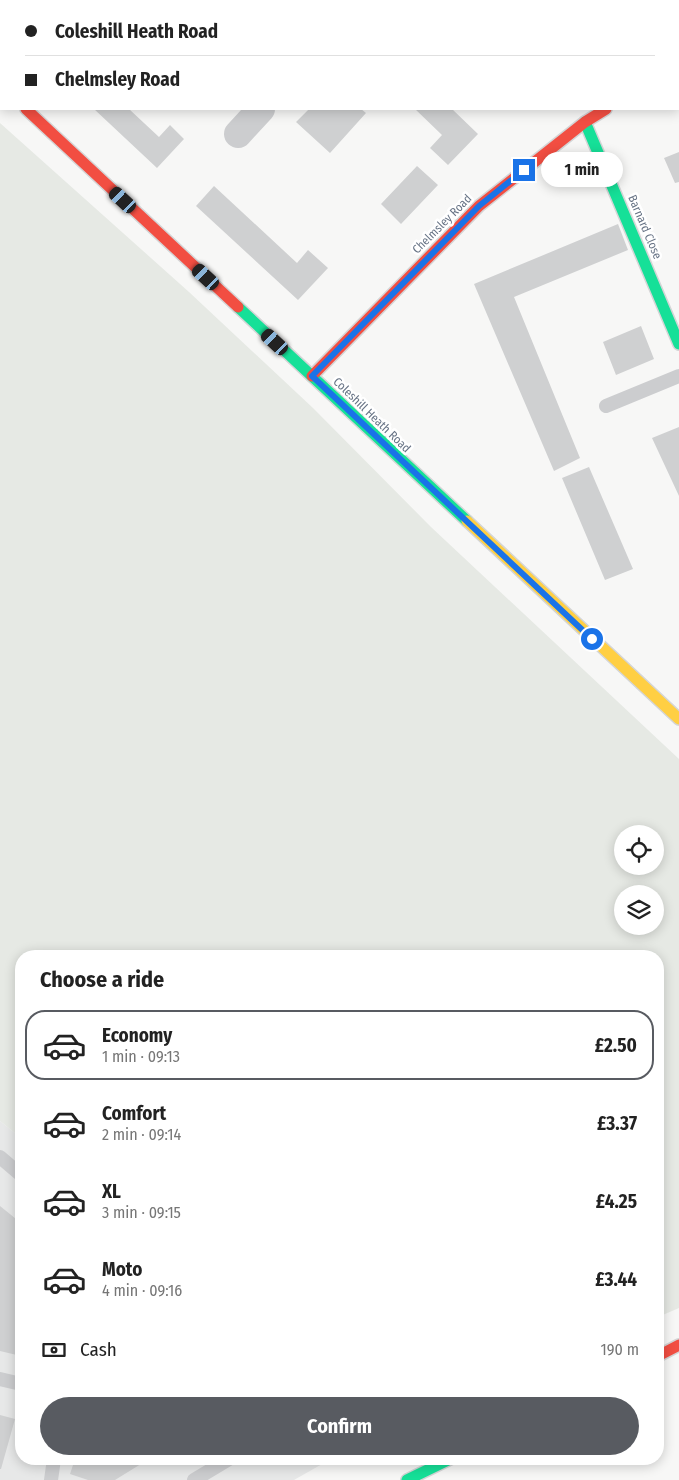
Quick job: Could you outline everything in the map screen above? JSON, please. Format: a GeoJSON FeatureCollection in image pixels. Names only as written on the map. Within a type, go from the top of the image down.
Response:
{"type":"FeatureCollection","features":[{"type":"Feature","properties":{"kind":"main road","name":"Coleshill Heath Road"},"geometry":{"type":"LineString","coordinates":[[27,110],[679,719]]}},
{"type":"Feature","properties":{"kind":"main road","name":"Chelmsley Road"},"geometry":{"type":"LineString","coordinates":[[312,376],[479,206],[585,122],[604,110]]}},
{"type":"Feature","properties":{"kind":"main road","name":"Barnard Close"},"geometry":{"type":"LineString","coordinates":[[585,122],[679,344]]}},
{"type":"Feature","properties":{"kind":"main road"},"geometry":{"type":"LineString","coordinates":[[664,1353],[679,1345]]}},
{"type":"Feature","properties":{"kind":"main road"},"geometry":{"type":"LineString","coordinates":[[407,1480],[438,1465]]}},
{"type":"Feature","properties":{"kind":"street"},"geometry":{"type":"LineString","coordinates":[[238,134],[260,110]]}},
{"type":"Feature","properties":{"kind":"lane"},"geometry":{"type":"LineString","coordinates":[[606,406],[679,376]]}},
{"type":"Feature","properties":{"kind":"lane"},"geometry":{"type":"LineString","coordinates":[[0,1157],[15,1170]]}},
{"type":"Feature","properties":{"kind":"lane"},"geometry":{"type":"LineString","coordinates":[[0,1379],[15,1383]]}},
{"type":"Feature","properties":{"kind":"lane"},"geometry":{"type":"LineString","coordinates":[[50,1480],[53,1465]]}},
{"type":"Feature","properties":{"kind":"lane"},"geometry":{"type":"LineString","coordinates":[[194,1480],[218,1465]]}},
{"type":"Feature","properties":{"kind":"shaded area"},"geometry":{"type":"Polygon","coordinates":[[[0,123],[189,292],[313,408],[431,527],[679,759],[679,1308],[664,1314],[664,950],[15,950],[15,1133],[0,1121],[0,123]]]}},
{"type":"Feature","properties":{"kind":"shaded area"},"geometry":{"type":"Polygon","coordinates":[[[0,1121],[15,1133],[15,1465],[320,1465],[294,1480],[0,1480],[0,1121]]]}},
{"type":"Feature","properties":{"kind":"building"},"geometry":{"type":"Polygon","coordinates":[[[95,110],[130,110],[159,137],[170,125],[184,139],[157,168],[95,110]]]}},
{"type":"Feature","properties":{"kind":"building"},"geometry":{"type":"Polygon","coordinates":[[[308,110],[362,110],[366,113],[330,153],[296,122],[308,110]]]}},
{"type":"Feature","properties":{"kind":"building"},"geometry":{"type":"Polygon","coordinates":[[[416,110],[453,110],[478,134],[448,165],[430,148],[442,135],[416,110]]]}},
{"type":"Feature","properties":{"kind":"building"},"geometry":{"type":"Polygon","coordinates":[[[679,152],[679,182],[675,183],[664,158],[679,152]]]}},
{"type":"Feature","properties":{"kind":"building"},"geometry":{"type":"Polygon","coordinates":[[[417,166],[438,185],[401,224],[381,204],[417,166]]]}},
{"type":"Feature","properties":{"kind":"building"},"geometry":{"type":"Polygon","coordinates":[[[214,186],[297,263],[308,250],[328,268],[298,300],[196,206],[214,186]]]}},
{"type":"Feature","properties":{"kind":"building"},"geometry":{"type":"Polygon","coordinates":[[[618,224],[628,250],[514,297],[580,458],[554,471],[474,284],[618,224]]]}},
{"type":"Feature","properties":{"kind":"building"},"geometry":{"type":"Polygon","coordinates":[[[641,326],[654,359],[616,375],[603,342],[641,326]]]}},
{"type":"Feature","properties":{"kind":"building"},"geometry":{"type":"Polygon","coordinates":[[[679,427],[679,496],[652,438],[679,427]]]}},
{"type":"Feature","properties":{"kind":"building"},"geometry":{"type":"Polygon","coordinates":[[[589,467],[633,569],[605,580],[562,478],[589,467]]]}},
{"type":"Feature","properties":{"kind":"building"},"geometry":{"type":"Polygon","coordinates":[[[0,1206],[15,1218],[15,1355],[0,1351],[0,1206]]]}},
{"type":"Feature","properties":{"kind":"building"},"geometry":{"type":"Polygon","coordinates":[[[0,1415],[15,1419],[1,1469],[0,1469],[0,1415]]]}},
{"type":"Feature","properties":{"kind":"building"},"geometry":{"type":"Polygon","coordinates":[[[73,1465],[139,1465],[115,1480],[88,1480],[70,1474],[73,1465]]]}},
{"type":"Feature","properties":{"kind":"traffic: fast"},"geometry":{"type":"LineString","coordinates":[[585,122],[679,344]]}},
{"type":"Feature","properties":{"kind":"traffic: fast"},"geometry":{"type":"LineString","coordinates":[[238,307],[467,521]]}},
{"type":"Feature","properties":{"kind":"traffic: fast"},"geometry":{"type":"LineString","coordinates":[[407,1480],[438,1465]]}},
{"type":"Feature","properties":{"kind":"traffic: slow"},"geometry":{"type":"LineString","coordinates":[[467,521],[679,719]]}},
{"type":"Feature","properties":{"kind":"traffic: jam"},"geometry":{"type":"LineString","coordinates":[[27,110],[238,307]]}},
{"type":"Feature","properties":{"kind":"traffic: jam"},"geometry":{"type":"LineString","coordinates":[[312,376],[479,206],[585,122],[604,110]]}},
{"type":"Feature","properties":{"kind":"traffic: jam"},"geometry":{"type":"LineString","coordinates":[[664,1353],[679,1345]]}},
{"type":"Feature","properties":{"kind":"route"},"geometry":{"type":"LineString","coordinates":[[524,170],[479,206],[312,376],[592,639]]}}]}
